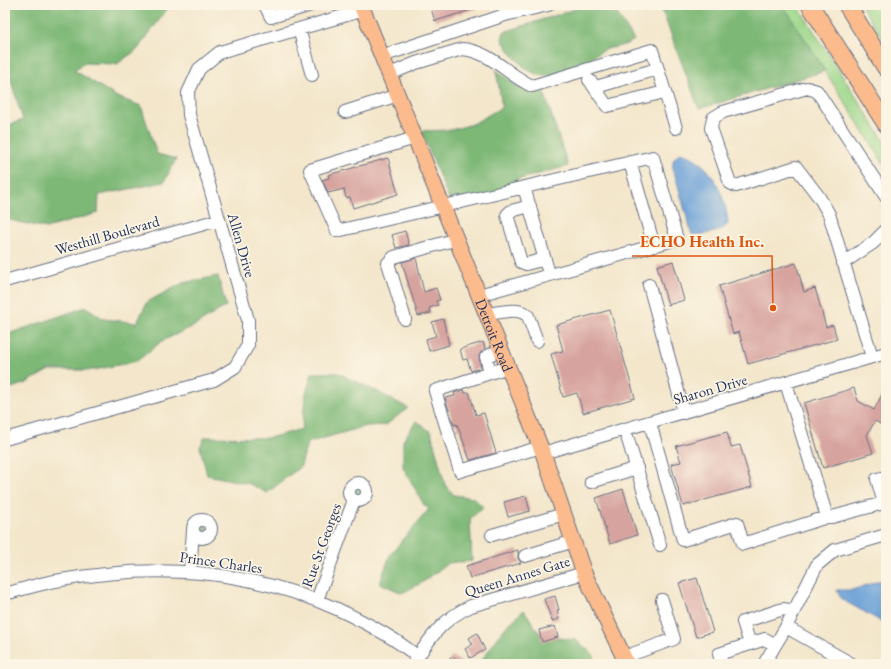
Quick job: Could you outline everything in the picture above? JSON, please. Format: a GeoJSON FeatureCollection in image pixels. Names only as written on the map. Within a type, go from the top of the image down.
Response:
{"type":"FeatureCollection","features":[{"type":"Feature","properties":{"kind":"highway"},"geometry":{"type":"LineString","coordinates":[[810,5],[886,124]]}},
{"type":"Feature","properties":{"kind":"highway"},"geometry":{"type":"LineString","coordinates":[[847,5],[886,68]]}},
{"type":"Feature","properties":{"kind":"main road","name":"Detroit Road"},"geometry":{"type":"LineString","coordinates":[[362,8],[542,450],[584,573],[625,661]]}},
{"type":"Feature","properties":{"kind":"street"},"geometry":{"type":"LineString","coordinates":[[265,5],[269,17],[311,5]]}},
{"type":"Feature","properties":{"kind":"street"},"geometry":{"type":"LineString","coordinates":[[382,56],[505,15],[548,5]]}},
{"type":"Feature","properties":{"kind":"street","name":"Allen Drive"},"geometry":{"type":"LineString","coordinates":[[5,439],[214,380],[234,367],[248,345],[248,320],[189,115],[188,93],[199,69],[220,52],[299,29],[362,8]]}},
{"type":"Feature","properties":{"kind":"street"},"geometry":{"type":"LineString","coordinates":[[277,15],[281,34]]}},
{"type":"Feature","properties":{"kind":"street"},"geometry":{"type":"LineString","coordinates":[[299,29],[312,76]]}},
{"type":"Feature","properties":{"kind":"street"},"geometry":{"type":"LineString","coordinates":[[390,74],[416,63],[462,49],[485,54],[523,82],[532,86],[652,50],[676,128]]}},
{"type":"Feature","properties":{"kind":"street"},"geometry":{"type":"LineString","coordinates":[[592,84],[596,86],[658,69]]}},
{"type":"Feature","properties":{"kind":"street"},"geometry":{"type":"LineString","coordinates":[[583,71],[607,106],[665,92]]}},
{"type":"Feature","properties":{"kind":"street"},"geometry":{"type":"LineString","coordinates":[[872,357],[843,263],[830,214],[796,167],[736,186],[730,183],[711,128],[713,118],[724,112],[807,88],[817,91],[886,197]]}},
{"type":"Feature","properties":{"kind":"street"},"geometry":{"type":"LineString","coordinates":[[346,112],[398,95]]}},
{"type":"Feature","properties":{"kind":"street"},"geometry":{"type":"LineString","coordinates":[[415,138],[310,170],[337,231],[426,208],[443,206],[653,156],[677,239],[479,295]]}},
{"type":"Feature","properties":{"kind":"street"},"geometry":{"type":"LineString","coordinates":[[630,162],[654,246]]}},
{"type":"Feature","properties":{"kind":"street"},"geometry":{"type":"LineString","coordinates":[[524,187],[549,275]]}},
{"type":"Feature","properties":{"kind":"street"},"geometry":{"type":"LineString","coordinates":[[530,206],[511,212],[507,215],[521,262],[526,264],[545,259]]}},
{"type":"Feature","properties":{"kind":"street","name":"Westhill Boulevard"},"geometry":{"type":"LineString","coordinates":[[5,281],[218,220]]}},
{"type":"Feature","properties":{"kind":"street"},"geometry":{"type":"LineString","coordinates":[[843,263],[873,243],[886,230]]}},
{"type":"Feature","properties":{"kind":"street"},"geometry":{"type":"LineString","coordinates":[[405,319],[388,263],[394,257],[456,239]]}},
{"type":"Feature","properties":{"kind":"street"},"geometry":{"type":"LineString","coordinates":[[648,285],[684,413]]}},
{"type":"Feature","properties":{"kind":"street"},"geometry":{"type":"LineString","coordinates":[[487,314],[518,310],[525,313],[528,316],[537,341]]}},
{"type":"Feature","properties":{"kind":"street"},"geometry":{"type":"LineString","coordinates":[[501,349],[486,357],[490,372],[508,367]]}},
{"type":"Feature","properties":{"kind":"street","name":"Sharon Drive"},"geometry":{"type":"LineString","coordinates":[[490,372],[434,391],[460,471],[625,430],[886,353]]}},
{"type":"Feature","properties":{"kind":"street"},"geometry":{"type":"LineString","coordinates":[[786,383],[827,517]]}},
{"type":"Feature","properties":{"kind":"street"},"geometry":{"type":"LineString","coordinates":[[650,423],[683,540],[737,523],[743,544],[827,517],[832,518],[885,503],[877,480],[886,477]]}},
{"type":"Feature","properties":{"kind":"street"},"geometry":{"type":"LineString","coordinates":[[625,430],[660,545]]}},
{"type":"Feature","properties":{"kind":"street"},"geometry":{"type":"LineString","coordinates":[[591,482],[637,468]]}},
{"type":"Feature","properties":{"kind":"street","name":"Rue St Georges"},"geometry":{"type":"LineString","coordinates":[[317,600],[354,500]]}},
{"type":"Feature","properties":{"kind":"street"},"geometry":{"type":"LineString","coordinates":[[492,535],[564,514]]}},
{"type":"Feature","properties":{"kind":"street"},"geometry":{"type":"LineString","coordinates":[[190,570],[193,531]]}},
{"type":"Feature","properties":{"kind":"street"},"geometry":{"type":"LineString","coordinates":[[764,664],[786,627],[817,565],[835,550],[886,535]]}},
{"type":"Feature","properties":{"kind":"street"},"geometry":{"type":"LineString","coordinates":[[525,556],[574,541]]}},
{"type":"Feature","properties":{"kind":"street","name":"Prince Charles"},"geometry":{"type":"LineString","coordinates":[[5,594],[54,581],[127,571],[190,570],[244,579],[317,600],[378,629],[415,660]]}},
{"type":"Feature","properties":{"kind":"street","name":"Queen Annes Gate"},"geometry":{"type":"LineString","coordinates":[[415,660],[443,622],[455,613],[471,606],[584,573]]}},
{"type":"Feature","properties":{"kind":"street"},"geometry":{"type":"LineString","coordinates":[[625,661],[674,639],[662,600]]}},
{"type":"Feature","properties":{"kind":"street"},"geometry":{"type":"LineString","coordinates":[[750,644],[743,622],[783,609],[794,611]]}},
{"type":"Feature","properties":{"kind":"street"},"geometry":{"type":"LineString","coordinates":[[786,627],[852,664]]}},
{"type":"Feature","properties":{"kind":"street"},"geometry":{"type":"LineString","coordinates":[[722,664],[719,654],[765,639],[775,645]]}},
{"type":"Feature","properties":{"kind":"green space"},"geometry":{"type":"Polygon","coordinates":[[[5,5],[170,5],[138,49],[117,64],[85,63],[74,70],[117,97],[141,106],[157,154],[176,159],[164,182],[99,195],[98,213],[46,228],[5,219],[5,126],[23,120],[5,62],[5,5]]]}},
{"type":"Feature","properties":{"kind":"green space"},"geometry":{"type":"Polygon","coordinates":[[[588,5],[612,5],[634,40],[630,43],[600,52],[587,62],[559,74],[542,76],[534,73],[521,64],[510,52],[502,39],[504,32],[588,5]]]}},
{"type":"Feature","properties":{"kind":"green space"},"geometry":{"type":"Polygon","coordinates":[[[660,5],[783,5],[825,71],[699,109],[660,5]]]}},
{"type":"Feature","properties":{"kind":"green space"},"geometry":{"type":"Polygon","coordinates":[[[783,5],[797,5],[886,144],[886,167],[783,5]]]}},
{"type":"Feature","properties":{"kind":"green space"},"geometry":{"type":"Polygon","coordinates":[[[861,5],[886,5],[886,44],[861,5]]]}},
{"type":"Feature","properties":{"kind":"green space"},"geometry":{"type":"Polygon","coordinates":[[[496,70],[518,86],[535,90],[543,89],[568,166],[516,180],[518,189],[451,204],[421,131],[451,130],[473,124],[502,107],[496,70]]]}},
{"type":"Feature","properties":{"kind":"green space"},"geometry":{"type":"Polygon","coordinates":[[[218,276],[226,306],[196,325],[162,341],[137,361],[94,370],[49,370],[26,383],[5,390],[5,335],[86,307],[104,319],[137,323],[147,302],[183,283],[218,276]]]}},
{"type":"Feature","properties":{"kind":"green space"},"geometry":{"type":"Polygon","coordinates":[[[312,373],[338,373],[408,408],[386,425],[366,426],[307,443],[301,466],[267,493],[250,484],[207,475],[200,447],[205,437],[269,438],[302,429],[305,397],[312,373]]]}},
{"type":"Feature","properties":{"kind":"green space"},"geometry":{"type":"Polygon","coordinates":[[[416,421],[431,432],[445,485],[454,495],[474,498],[483,507],[470,519],[472,561],[448,563],[423,582],[402,593],[380,583],[390,555],[429,509],[424,505],[403,467],[403,441],[416,421]]]}},
{"type":"Feature","properties":{"kind":"green space"},"geometry":{"type":"Polygon","coordinates":[[[357,487],[361,487],[364,492],[361,497],[357,497],[354,494],[354,490],[357,487]]]}},
{"type":"Feature","properties":{"kind":"green space"},"geometry":{"type":"Polygon","coordinates":[[[200,524],[204,524],[207,529],[204,534],[200,534],[197,531],[197,527],[200,524]]]}},
{"type":"Feature","properties":{"kind":"green space"},"geometry":{"type":"Polygon","coordinates":[[[524,610],[541,636],[576,640],[594,655],[593,664],[479,664],[504,629],[524,610]]]}},
{"type":"Feature","properties":{"kind":"water"},"geometry":{"type":"Polygon","coordinates":[[[681,153],[692,157],[701,163],[709,171],[720,191],[727,213],[728,224],[716,232],[692,235],[673,168],[674,159],[681,153]]]}},
{"type":"Feature","properties":{"kind":"water"},"geometry":{"type":"Polygon","coordinates":[[[886,579],[886,624],[841,599],[837,590],[852,590],[886,579]]]}},
{"type":"Feature","properties":{"kind":"building"},"geometry":{"type":"Polygon","coordinates":[[[430,5],[481,5],[481,7],[435,21],[430,5]]]}},
{"type":"Feature","properties":{"kind":"building"},"geometry":{"type":"Polygon","coordinates":[[[388,158],[398,194],[353,208],[350,197],[346,198],[344,189],[328,193],[322,180],[329,178],[328,175],[388,158]]]}},
{"type":"Feature","properties":{"kind":"building"},"geometry":{"type":"Polygon","coordinates":[[[405,231],[409,245],[396,248],[392,235],[405,231]]]}},
{"type":"Feature","properties":{"kind":"building"},"geometry":{"type":"Polygon","coordinates":[[[416,258],[424,292],[436,288],[440,300],[436,301],[438,305],[429,308],[431,313],[418,316],[402,262],[416,258]]]}},
{"type":"Feature","properties":{"kind":"building"},"geometry":{"type":"Polygon","coordinates":[[[673,261],[684,300],[668,305],[657,266],[673,261]]]}},
{"type":"Feature","properties":{"kind":"building"},"geometry":{"type":"Polygon","coordinates":[[[796,263],[804,292],[815,288],[826,327],[833,325],[837,339],[748,364],[739,332],[733,334],[719,286],[796,263]]]}},
{"type":"Feature","properties":{"kind":"building"},"geometry":{"type":"Polygon","coordinates":[[[610,310],[635,398],[583,413],[577,393],[563,397],[551,354],[563,351],[556,325],[610,310]]]}},
{"type":"Feature","properties":{"kind":"building"},"geometry":{"type":"Polygon","coordinates":[[[443,319],[449,345],[429,351],[426,339],[436,336],[432,322],[443,319]]]}},
{"type":"Feature","properties":{"kind":"building"},"geometry":{"type":"Polygon","coordinates":[[[483,342],[485,349],[479,356],[481,368],[471,371],[467,359],[463,360],[460,349],[483,342]]]}},
{"type":"Feature","properties":{"kind":"building"},"geometry":{"type":"Polygon","coordinates":[[[886,387],[886,427],[875,421],[867,435],[873,453],[823,468],[804,403],[854,388],[858,401],[874,410],[886,387]]]}},
{"type":"Feature","properties":{"kind":"building"},"geometry":{"type":"Polygon","coordinates":[[[464,390],[465,393],[469,392],[476,415],[484,413],[496,453],[470,460],[457,424],[454,425],[445,398],[455,396],[454,393],[464,390]]]}},
{"type":"Feature","properties":{"kind":"building"},"geometry":{"type":"Polygon","coordinates":[[[727,432],[731,447],[740,445],[752,487],[683,506],[671,464],[681,462],[676,446],[727,432]]]}},
{"type":"Feature","properties":{"kind":"building"},"geometry":{"type":"Polygon","coordinates":[[[623,489],[637,535],[610,544],[596,498],[623,489]]]}},
{"type":"Feature","properties":{"kind":"building"},"geometry":{"type":"Polygon","coordinates":[[[526,496],[530,511],[508,517],[504,502],[526,496]]]}},
{"type":"Feature","properties":{"kind":"building"},"geometry":{"type":"Polygon","coordinates":[[[518,550],[518,558],[521,563],[470,578],[466,566],[518,550]]]}},
{"type":"Feature","properties":{"kind":"building"},"geometry":{"type":"Polygon","coordinates":[[[697,578],[713,632],[696,637],[679,583],[697,578]]]}},
{"type":"Feature","properties":{"kind":"building"},"geometry":{"type":"Polygon","coordinates":[[[555,596],[559,610],[557,610],[559,619],[552,621],[544,599],[555,596]]]}},
{"type":"Feature","properties":{"kind":"building"},"geometry":{"type":"Polygon","coordinates":[[[555,626],[558,637],[542,642],[539,630],[555,626]]]}},
{"type":"Feature","properties":{"kind":"building"},"geometry":{"type":"Polygon","coordinates":[[[477,633],[485,650],[470,658],[465,649],[473,644],[469,638],[477,633]]]}},
{"type":"Feature","properties":{"kind":"building"},"geometry":{"type":"Polygon","coordinates":[[[452,656],[464,664],[447,664],[452,656]]]}},
{"type":"Feature","properties":{"kind":"place","name":"ECHO Health Inc."},"geometry":{"type":"Point","coordinates":[773,308]}}]}
